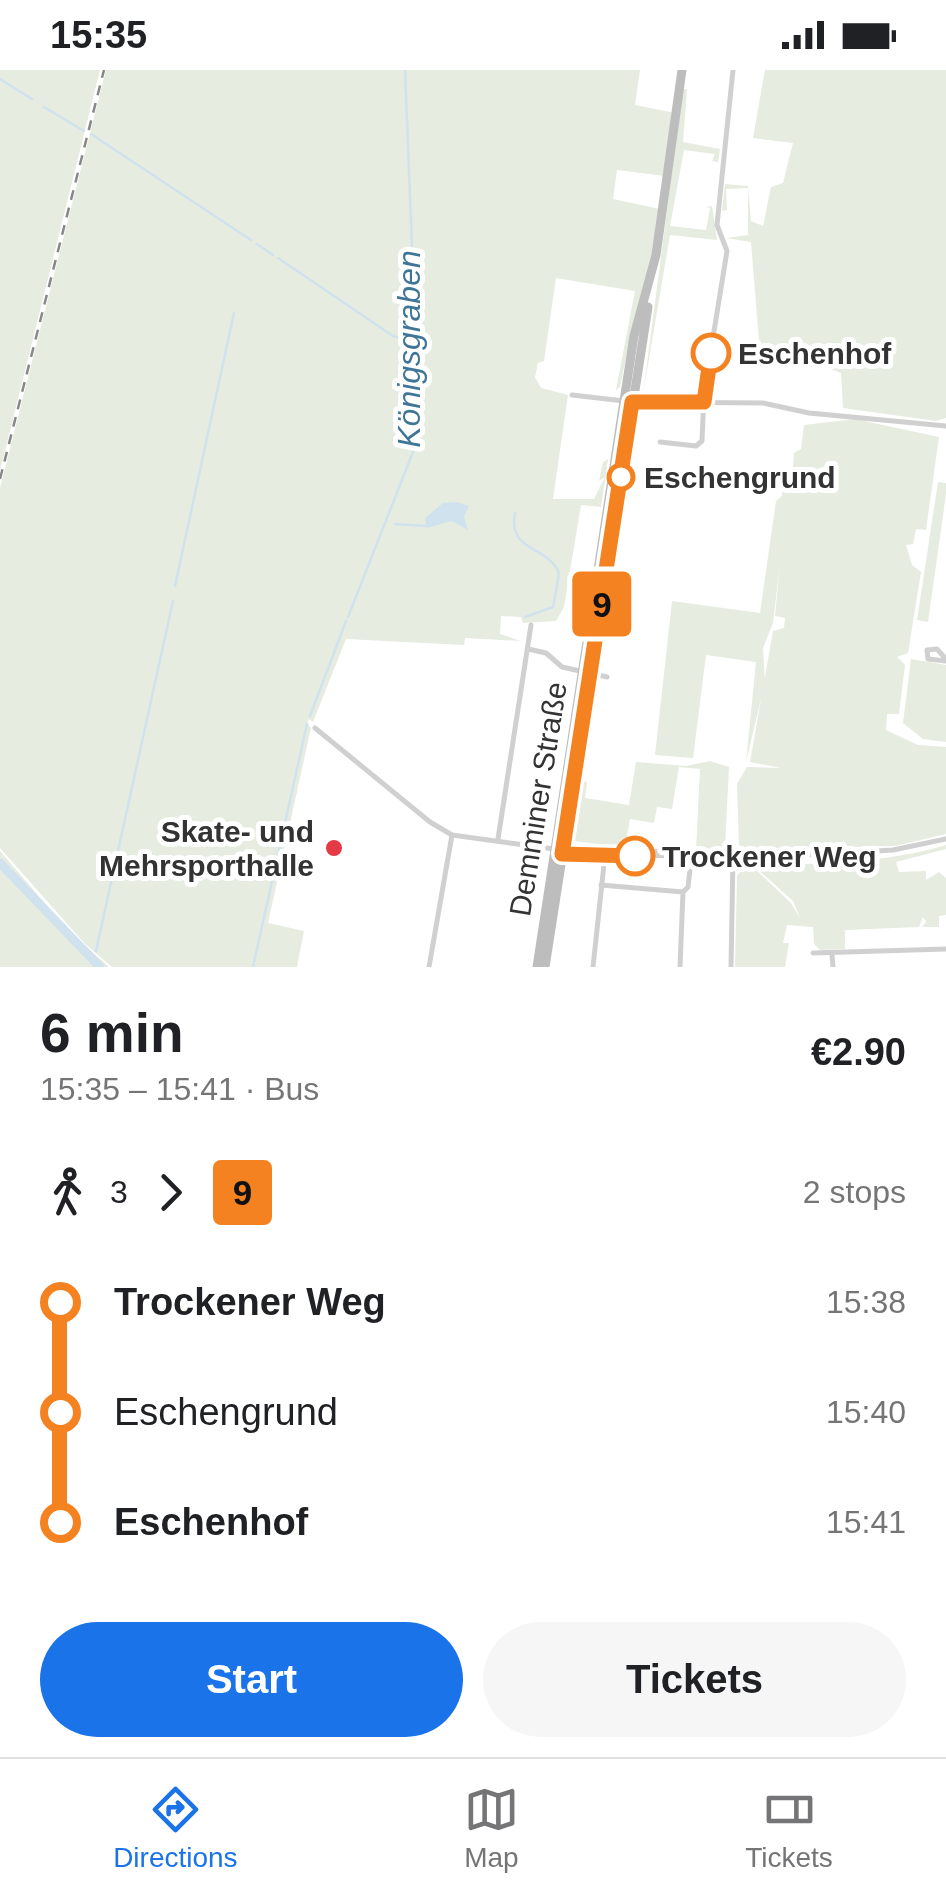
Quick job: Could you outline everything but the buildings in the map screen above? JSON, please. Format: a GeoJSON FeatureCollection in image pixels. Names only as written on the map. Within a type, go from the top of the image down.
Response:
{"type":"FeatureCollection","features":[{"type":"Feature","properties":{"kind":"main road","name":"Demminer Straße"},"geometry":{"type":"LineString","coordinates":[[545,967],[628,401],[634,336],[656,255],[682,70]]}},
{"type":"Feature","properties":{"kind":"main road","name":"Demminer Straße"},"geometry":{"type":"LineString","coordinates":[[537,967],[560,850]]}},
{"type":"Feature","properties":{"kind":"street"},"geometry":{"type":"LineString","coordinates":[[660,442],[700,445],[727,251],[716,225],[732,70]]}},
{"type":"Feature","properties":{"kind":"street"},"geometry":{"type":"LineString","coordinates":[[572,395],[628,401],[763,403],[809,413],[946,426]]}},
{"type":"Feature","properties":{"kind":"street"},"geometry":{"type":"LineString","coordinates":[[498,839],[532,625]]}},
{"type":"Feature","properties":{"kind":"street"},"geometry":{"type":"LineString","coordinates":[[528,649],[587,673],[608,677]]}},
{"type":"Feature","properties":{"kind":"street"},"geometry":{"type":"LineString","coordinates":[[315,728],[435,826],[452,834],[605,855],[733,856],[893,850],[946,839]]}},
{"type":"Feature","properties":{"kind":"street"},"geometry":{"type":"LineString","coordinates":[[429,967],[452,834]]}},
{"type":"Feature","properties":{"kind":"street"},"geometry":{"type":"LineString","coordinates":[[560,850],[733,856]]}},
{"type":"Feature","properties":{"kind":"street"},"geometry":{"type":"LineString","coordinates":[[593,967],[604,895],[605,855]]}},
{"type":"Feature","properties":{"kind":"street"},"geometry":{"type":"LineString","coordinates":[[730,967],[733,856]]}},
{"type":"Feature","properties":{"kind":"street"},"geometry":{"type":"LineString","coordinates":[[680,967],[683,892],[688,887],[690,869]]}},
{"type":"Feature","properties":{"kind":"street"},"geometry":{"type":"LineString","coordinates":[[602,885],[683,892]]}},
{"type":"Feature","properties":{"kind":"street"},"geometry":{"type":"LineString","coordinates":[[813,953],[946,950]]}},
{"type":"Feature","properties":{"kind":"street"},"geometry":{"type":"LineString","coordinates":[[832,955],[833,967]]}},
{"type":"Feature","properties":{"kind":"shaded area"},"geometry":{"type":"Polygon","coordinates":[[[0,70],[100,70],[0,471],[0,70]]]}},
{"type":"Feature","properties":{"kind":"shaded area"},"geometry":{"type":"Polygon","coordinates":[[[106,70],[640,70],[635,105],[675,113],[665,176],[617,170],[613,199],[660,209],[646,294],[616,390],[635,291],[556,278],[544,361],[538,363],[535,377],[541,388],[568,395],[553,499],[594,499],[605,477],[599,481],[603,462],[608,459],[601,507],[581,505],[564,607],[556,621],[523,623],[521,617],[501,616],[500,634],[521,641],[465,638],[464,645],[346,639],[313,722],[309,719],[307,723],[311,728],[268,923],[304,931],[297,967],[112,967],[85,944],[0,848],[0,488],[106,70]]]}},
{"type":"Feature","properties":{"kind":"shaded area"},"geometry":{"type":"Polygon","coordinates":[[[765,70],[946,70],[946,418],[936,421],[843,408],[841,373],[813,362],[760,353],[751,242],[726,238],[748,235],[748,188],[726,189],[727,210],[722,211],[725,184],[748,186],[751,221],[763,226],[771,187],[783,183],[793,143],[753,138],[765,70]]]}},
{"type":"Feature","properties":{"kind":"shaded area"},"geometry":{"type":"Polygon","coordinates":[[[683,89],[687,89],[683,142],[720,149],[718,162],[712,161],[715,154],[684,150],[670,226],[706,230],[710,208],[706,207],[712,206],[717,240],[670,235],[643,394],[683,89]]]}},
{"type":"Feature","properties":{"kind":"shaded area"},"geometry":{"type":"Polygon","coordinates":[[[855,419],[939,437],[926,530],[916,529],[913,544],[906,545],[912,565],[921,572],[908,653],[897,657],[905,665],[899,714],[887,714],[886,730],[918,745],[946,747],[946,834],[895,846],[749,849],[739,845],[737,784],[747,767],[781,768],[750,762],[761,697],[746,762],[756,662],[706,655],[693,758],[655,755],[672,601],[760,613],[776,501],[782,496],[783,475],[793,467],[794,453],[801,449],[804,425],[855,419]],[[780,564],[773,623],[763,648],[765,678],[773,631],[784,628],[785,618],[775,616],[780,564]]]}},
{"type":"Feature","properties":{"kind":"shaded area"},"geometry":{"type":"Polygon","coordinates":[[[938,482],[946,483],[946,494],[928,622],[917,620],[938,482]]]}},
{"type":"Feature","properties":{"kind":"shaded area"},"geometry":{"type":"Polygon","coordinates":[[[911,659],[946,665],[946,742],[923,739],[903,723],[911,659]]]}},
{"type":"Feature","properties":{"kind":"shaded area"},"geometry":{"type":"Polygon","coordinates":[[[710,761],[729,767],[725,847],[696,850],[700,769],[679,767],[672,809],[657,807],[654,823],[630,819],[625,847],[573,841],[582,781],[587,782],[585,798],[629,805],[636,762],[686,766],[710,761]]]}},
{"type":"Feature","properties":{"kind":"shaded area"},"geometry":{"type":"Polygon","coordinates":[[[946,845],[946,849],[896,862],[899,872],[926,871],[926,880],[939,872],[946,878],[946,915],[939,916],[939,927],[922,927],[926,922],[923,917],[919,927],[845,930],[845,949],[820,950],[814,944],[813,927],[787,925],[783,943],[789,943],[785,967],[735,967],[737,876],[744,866],[752,866],[791,903],[800,918],[793,901],[754,866],[875,859],[946,845]]]}},
{"type":"Feature","properties":{"kind":"shaded area"},"geometry":{"type":"Polygon","coordinates":[[[0,851],[67,929],[109,967],[0,967],[0,851]]]}},
{"type":"Feature","properties":{"kind":"water"},"geometry":{"type":"Polygon","coordinates":[[[443,503],[469,506],[464,517],[468,530],[452,521],[427,528],[425,518],[443,503]]]}},
{"type":"Feature","properties":{"kind":"waterway","name":"Königsgraben"},"geometry":{"type":"LineString","coordinates":[[348,617],[415,447],[418,396],[405,70]]}},
{"type":"Feature","properties":{"kind":"waterway"},"geometry":{"type":"LineString","coordinates":[[0,79],[32,99]]}},
{"type":"Feature","properties":{"kind":"waterway"},"geometry":{"type":"LineString","coordinates":[[44,107],[84,131]]}},
{"type":"Feature","properties":{"kind":"waterway"},"geometry":{"type":"LineString","coordinates":[[91,134],[251,240]]}},
{"type":"Feature","properties":{"kind":"waterway"},"geometry":{"type":"LineString","coordinates":[[257,244],[273,255]]}},
{"type":"Feature","properties":{"kind":"waterway"},"geometry":{"type":"LineString","coordinates":[[278,258],[393,336],[415,343]]}},
{"type":"Feature","properties":{"kind":"waterway"},"geometry":{"type":"LineString","coordinates":[[175,586],[234,313]]}},
{"type":"Feature","properties":{"kind":"waterway"},"geometry":{"type":"LineString","coordinates":[[515,513],[517,535],[548,558],[559,574],[553,607],[525,617]]}},
{"type":"Feature","properties":{"kind":"waterway"},"geometry":{"type":"LineString","coordinates":[[395,524],[427,526]]}},
{"type":"Feature","properties":{"kind":"waterway"},"geometry":{"type":"LineString","coordinates":[[96,951],[173,601]]}},
{"type":"Feature","properties":{"kind":"waterway","name":"Königsgraben"},"geometry":{"type":"LineString","coordinates":[[310,716],[346,621]]}},
{"type":"Feature","properties":{"kind":"waterway","name":"Königsgraben"},"geometry":{"type":"LineString","coordinates":[[253,967],[307,724]]}},
{"type":"Feature","properties":{"kind":"waterway"},"geometry":{"type":"LineString","coordinates":[[0,863],[100,967]]}},
{"type":"Feature","properties":{"kind":"railway"},"geometry":{"type":"LineString","coordinates":[[0,479],[104,70]]}},
{"type":"Feature","properties":{"kind":"bus line","name":"9"},"geometry":{"type":"LineString","coordinates":[[635,856],[562,854],[632,402],[704,402],[711,353]]}},
{"type":"Feature","properties":{"kind":"place","name":"Eschenhof"},"geometry":{"type":"Point","coordinates":[711,353]}},
{"type":"Feature","properties":{"kind":"place","name":"Eschengrund"},"geometry":{"type":"Point","coordinates":[621,477]}},
{"type":"Feature","properties":{"kind":"place","name":"Skate- und Mehrsporthalle"},"geometry":{"type":"Point","coordinates":[334,848]}},
{"type":"Feature","properties":{"kind":"place","name":"Trockener Weg"},"geometry":{"type":"Point","coordinates":[635,856]}}]}
